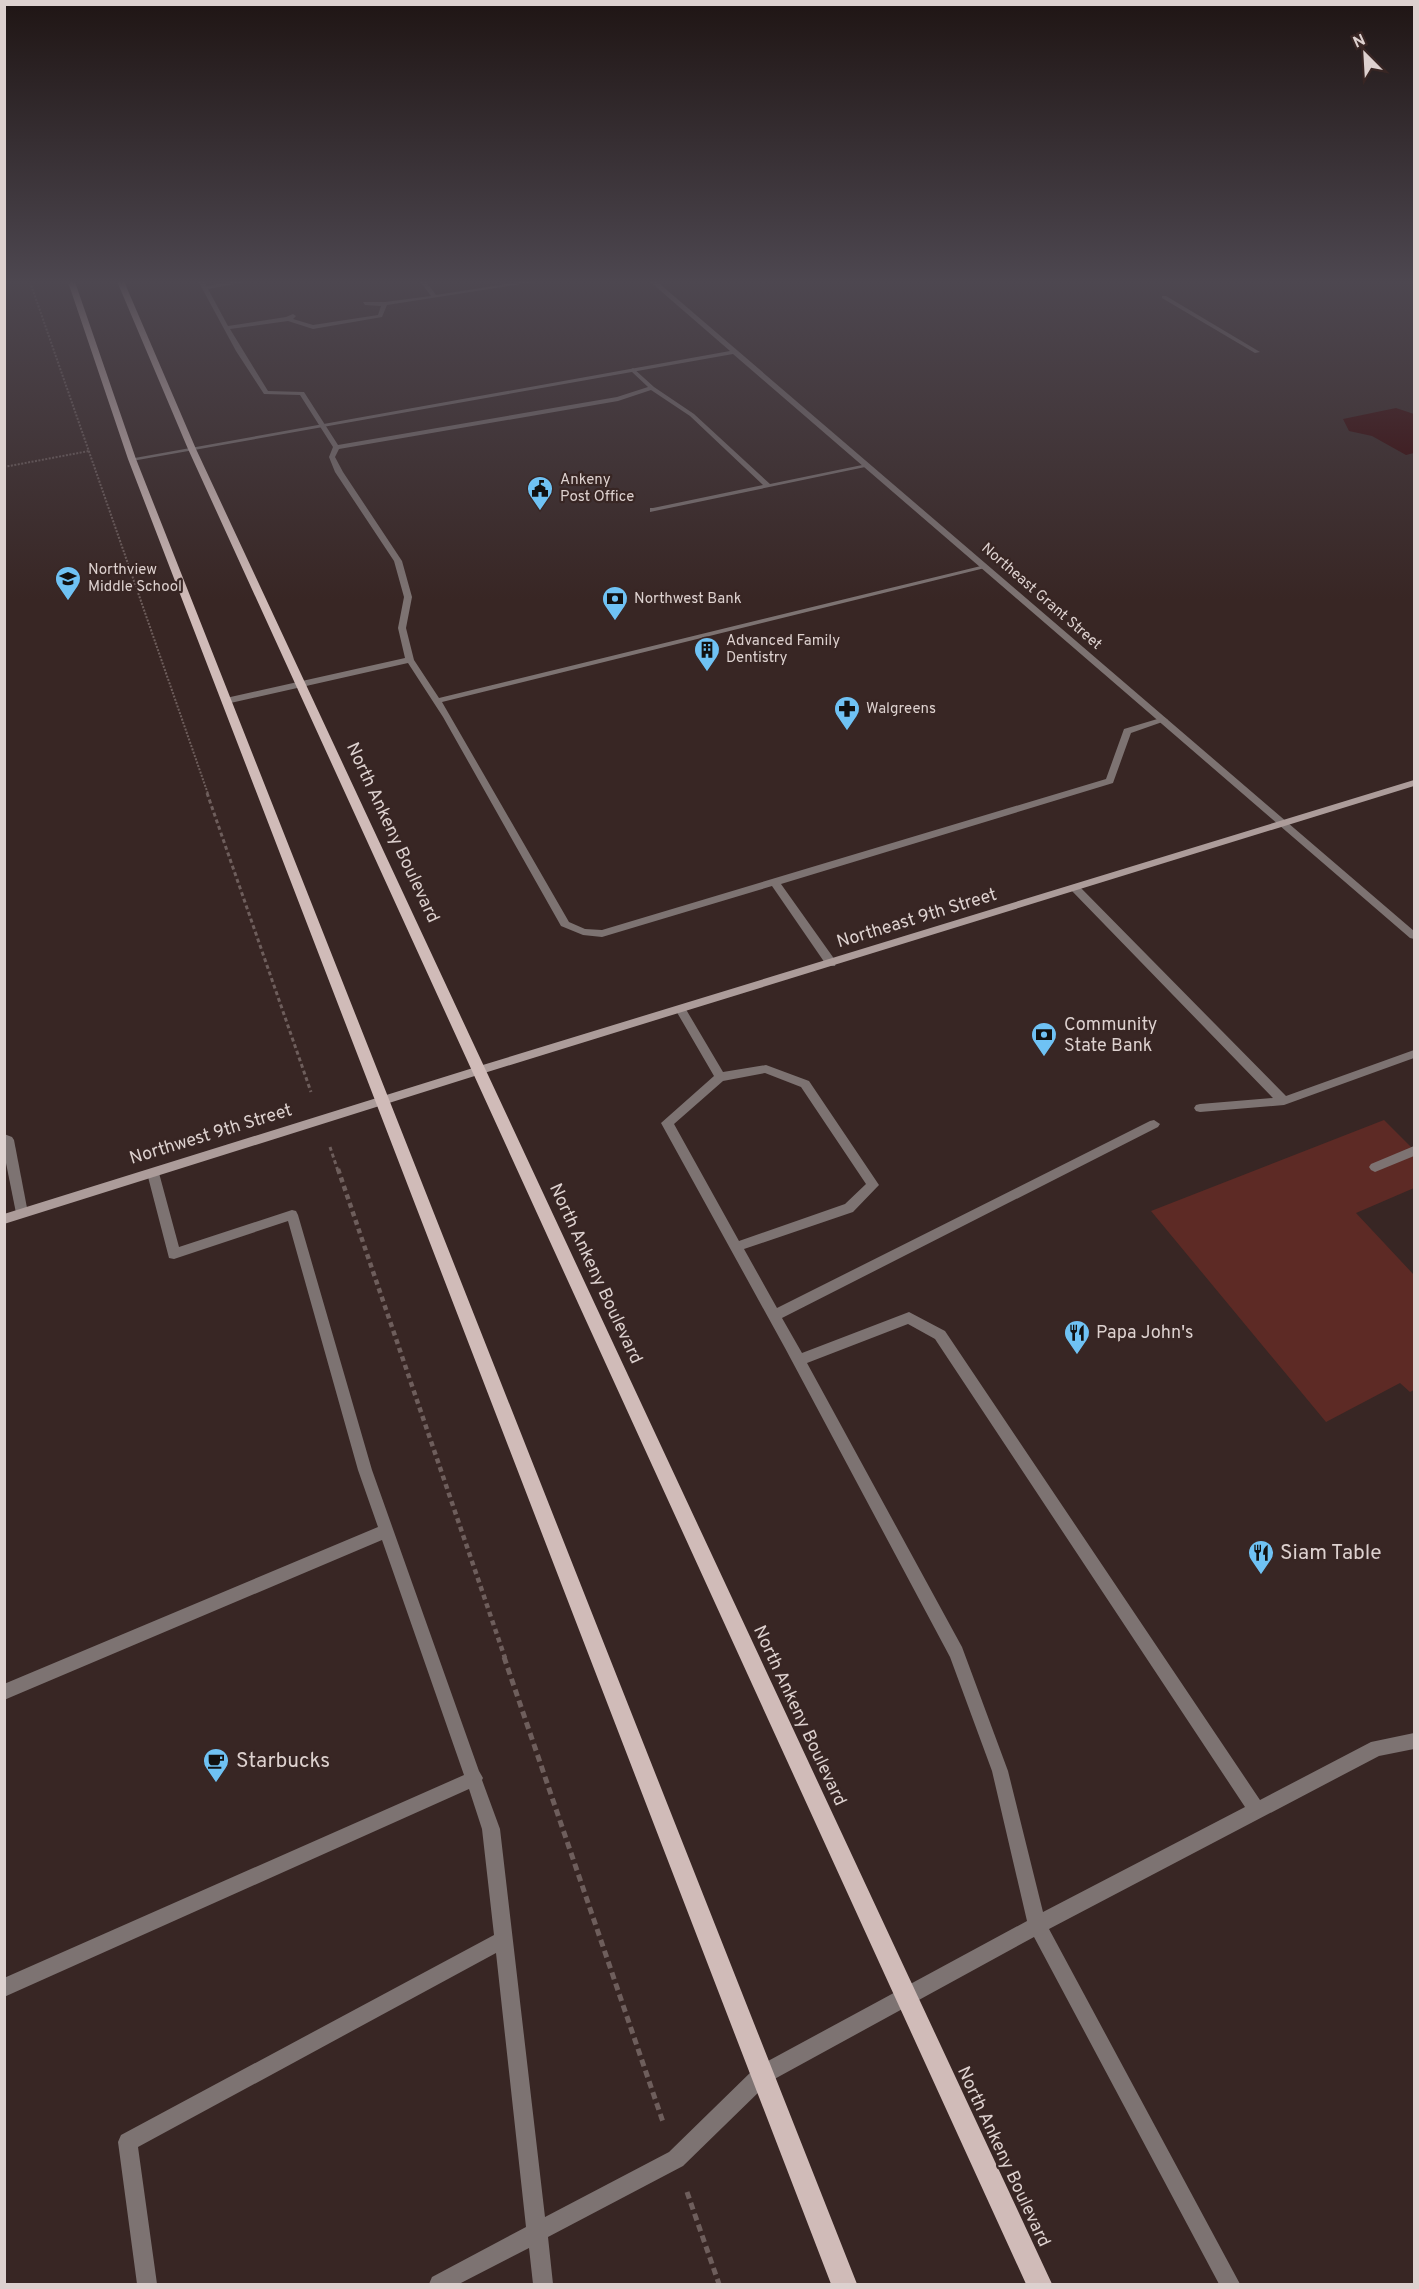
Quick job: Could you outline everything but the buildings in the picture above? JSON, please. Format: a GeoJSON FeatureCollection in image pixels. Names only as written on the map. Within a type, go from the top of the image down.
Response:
{"type":"FeatureCollection","features":[{"type":"Feature","properties":{"kind":"main road"},"geometry":{"type":"LineString","coordinates":[[107,386],[132,459],[844,2284]]}},
{"type":"Feature","properties":{"kind":"main road","name":"North Ankeny Boulevard"},"geometry":{"type":"LineString","coordinates":[[165,386],[477,1071],[1039,2284]]}},
{"type":"Feature","properties":{"kind":"street"},"geometry":{"type":"LineString","coordinates":[[262,386],[266,393],[302,393],[336,447]]}},
{"type":"Feature","properties":{"kind":"street"},"geometry":{"type":"LineString","coordinates":[[132,459],[544,386]]}},
{"type":"Feature","properties":{"kind":"street"},"geometry":{"type":"LineString","coordinates":[[650,386],[692,415],[768,486]]}},
{"type":"Feature","properties":{"kind":"street","name":"Northeast Grant Street"},"geometry":{"type":"LineString","coordinates":[[773,386],[1414,936]]}},
{"type":"Feature","properties":{"kind":"street"},"geometry":{"type":"LineString","coordinates":[[336,447],[618,399],[652,388]]}},
{"type":"Feature","properties":{"kind":"street"},"geometry":{"type":"LineString","coordinates":[[336,447],[332,457],[339,472],[398,561],[408,597],[402,628],[410,660],[437,701],[564,924],[584,932],[602,934],[1110,782],[1126,731],[1164,720]]}},
{"type":"Feature","properties":{"kind":"street"},"geometry":{"type":"LineString","coordinates":[[653,510],[867,466]]}},
{"type":"Feature","properties":{"kind":"street"},"geometry":{"type":"LineString","coordinates":[[437,701],[985,567]]}},
{"type":"Feature","properties":{"kind":"street"},"geometry":{"type":"LineString","coordinates":[[226,701],[410,660]]}},
{"type":"Feature","properties":{"kind":"street","name":"Northeast 9th Street"},"geometry":{"type":"LineString","coordinates":[[429,1086],[1414,783]]}},
{"type":"Feature","properties":{"kind":"street"},"geometry":{"type":"LineString","coordinates":[[775,883],[831,963]]}},
{"type":"Feature","properties":{"kind":"street"},"geometry":{"type":"LineString","coordinates":[[1075,888],[1284,1101]]}},
{"type":"Feature","properties":{"kind":"street"},"geometry":{"type":"LineString","coordinates":[[680,1009],[720,1077]]}},
{"type":"Feature","properties":{"kind":"street"},"geometry":{"type":"LineString","coordinates":[[1200,1108],[1284,1101],[1414,1054]]}},
{"type":"Feature","properties":{"kind":"street"},"geometry":{"type":"LineString","coordinates":[[736,1247],[849,1208],[873,1185],[805,1084],[766,1069],[720,1077],[667,1124],[774,1316],[956,1653],[1000,1771],[1037,1925],[1230,2284]]}},
{"type":"Feature","properties":{"kind":"street","name":"Northwest 9th Street"},"geometry":{"type":"LineString","coordinates":[[4,1219],[429,1086]]}},
{"type":"Feature","properties":{"kind":"street"},"geometry":{"type":"LineString","coordinates":[[774,1316],[1154,1124]]}},
{"type":"Feature","properties":{"kind":"street"},"geometry":{"type":"LineString","coordinates":[[4,1138],[8,1140],[22,1213]]}},
{"type":"Feature","properties":{"kind":"street"},"geometry":{"type":"LineString","coordinates":[[1375,1167],[1414,1151]]}},
{"type":"Feature","properties":{"kind":"street"},"geometry":{"type":"LineString","coordinates":[[153,1173],[174,1254],[292,1215],[365,1470],[491,1829],[543,2284]]}},
{"type":"Feature","properties":{"kind":"street"},"geometry":{"type":"LineString","coordinates":[[798,1360],[909,1318],[940,1335],[1257,1810]]}},
{"type":"Feature","properties":{"kind":"street"},"geometry":{"type":"LineString","coordinates":[[4,1692],[386,1531]]}},
{"type":"Feature","properties":{"kind":"street"},"geometry":{"type":"LineString","coordinates":[[439,2284],[676,2160],[762,2075],[1037,1925],[1377,1748],[1414,1741]]}},
{"type":"Feature","properties":{"kind":"street"},"geometry":{"type":"LineString","coordinates":[[4,1988],[475,1778]]}},
{"type":"Feature","properties":{"kind":"street"},"geometry":{"type":"LineString","coordinates":[[147,2284],[128,2142],[504,1939]]}},
{"type":"Feature","properties":{"kind":"path"},"geometry":{"type":"LineString","coordinates":[[66,386],[719,2284]]}},
{"type":"Feature","properties":{"kind":"path"},"geometry":{"type":"LineString","coordinates":[[4,466],[89,451]]}},
{"type":"Feature","properties":{"kind":"shaded area"},"geometry":{"type":"Polygon","coordinates":[[[1396,408],[1414,414],[1414,453],[1406,455],[1372,436],[1349,431],[1343,419],[1396,408]]]}},
{"type":"Feature","properties":{"kind":"shaded area"},"geometry":{"type":"Polygon","coordinates":[[[1384,1120],[1414,1150],[1414,1188],[1356,1213],[1414,1275],[1414,1390],[1410,1392],[1400,1383],[1326,1422],[1151,1211],[1384,1120]]]}},
{"type":"Feature","properties":{"kind":"place","name":"Ankeny Post Office"},"geometry":{"type":"Point","coordinates":[540,512]}},
{"type":"Feature","properties":{"kind":"place","name":"Northview Middle School"},"geometry":{"type":"Point","coordinates":[68,602]}},
{"type":"Feature","properties":{"kind":"place","name":"Northwest Bank"},"geometry":{"type":"Point","coordinates":[615,622]}},
{"type":"Feature","properties":{"kind":"place","name":"Advanced Family Dentistry"},"geometry":{"type":"Point","coordinates":[707,673]}},
{"type":"Feature","properties":{"kind":"place","name":"Walgreens"},"geometry":{"type":"Point","coordinates":[847,732]}},
{"type":"Feature","properties":{"kind":"place","name":"Community State Bank"},"geometry":{"type":"Point","coordinates":[1044,1058]}},
{"type":"Feature","properties":{"kind":"place","name":"Papa John's"},"geometry":{"type":"Point","coordinates":[1077,1356]}},
{"type":"Feature","properties":{"kind":"place","name":"Siam Table"},"geometry":{"type":"Point","coordinates":[1261,1576]}},
{"type":"Feature","properties":{"kind":"place","name":"Starbucks"},"geometry":{"type":"Point","coordinates":[216,1784]}}]}
